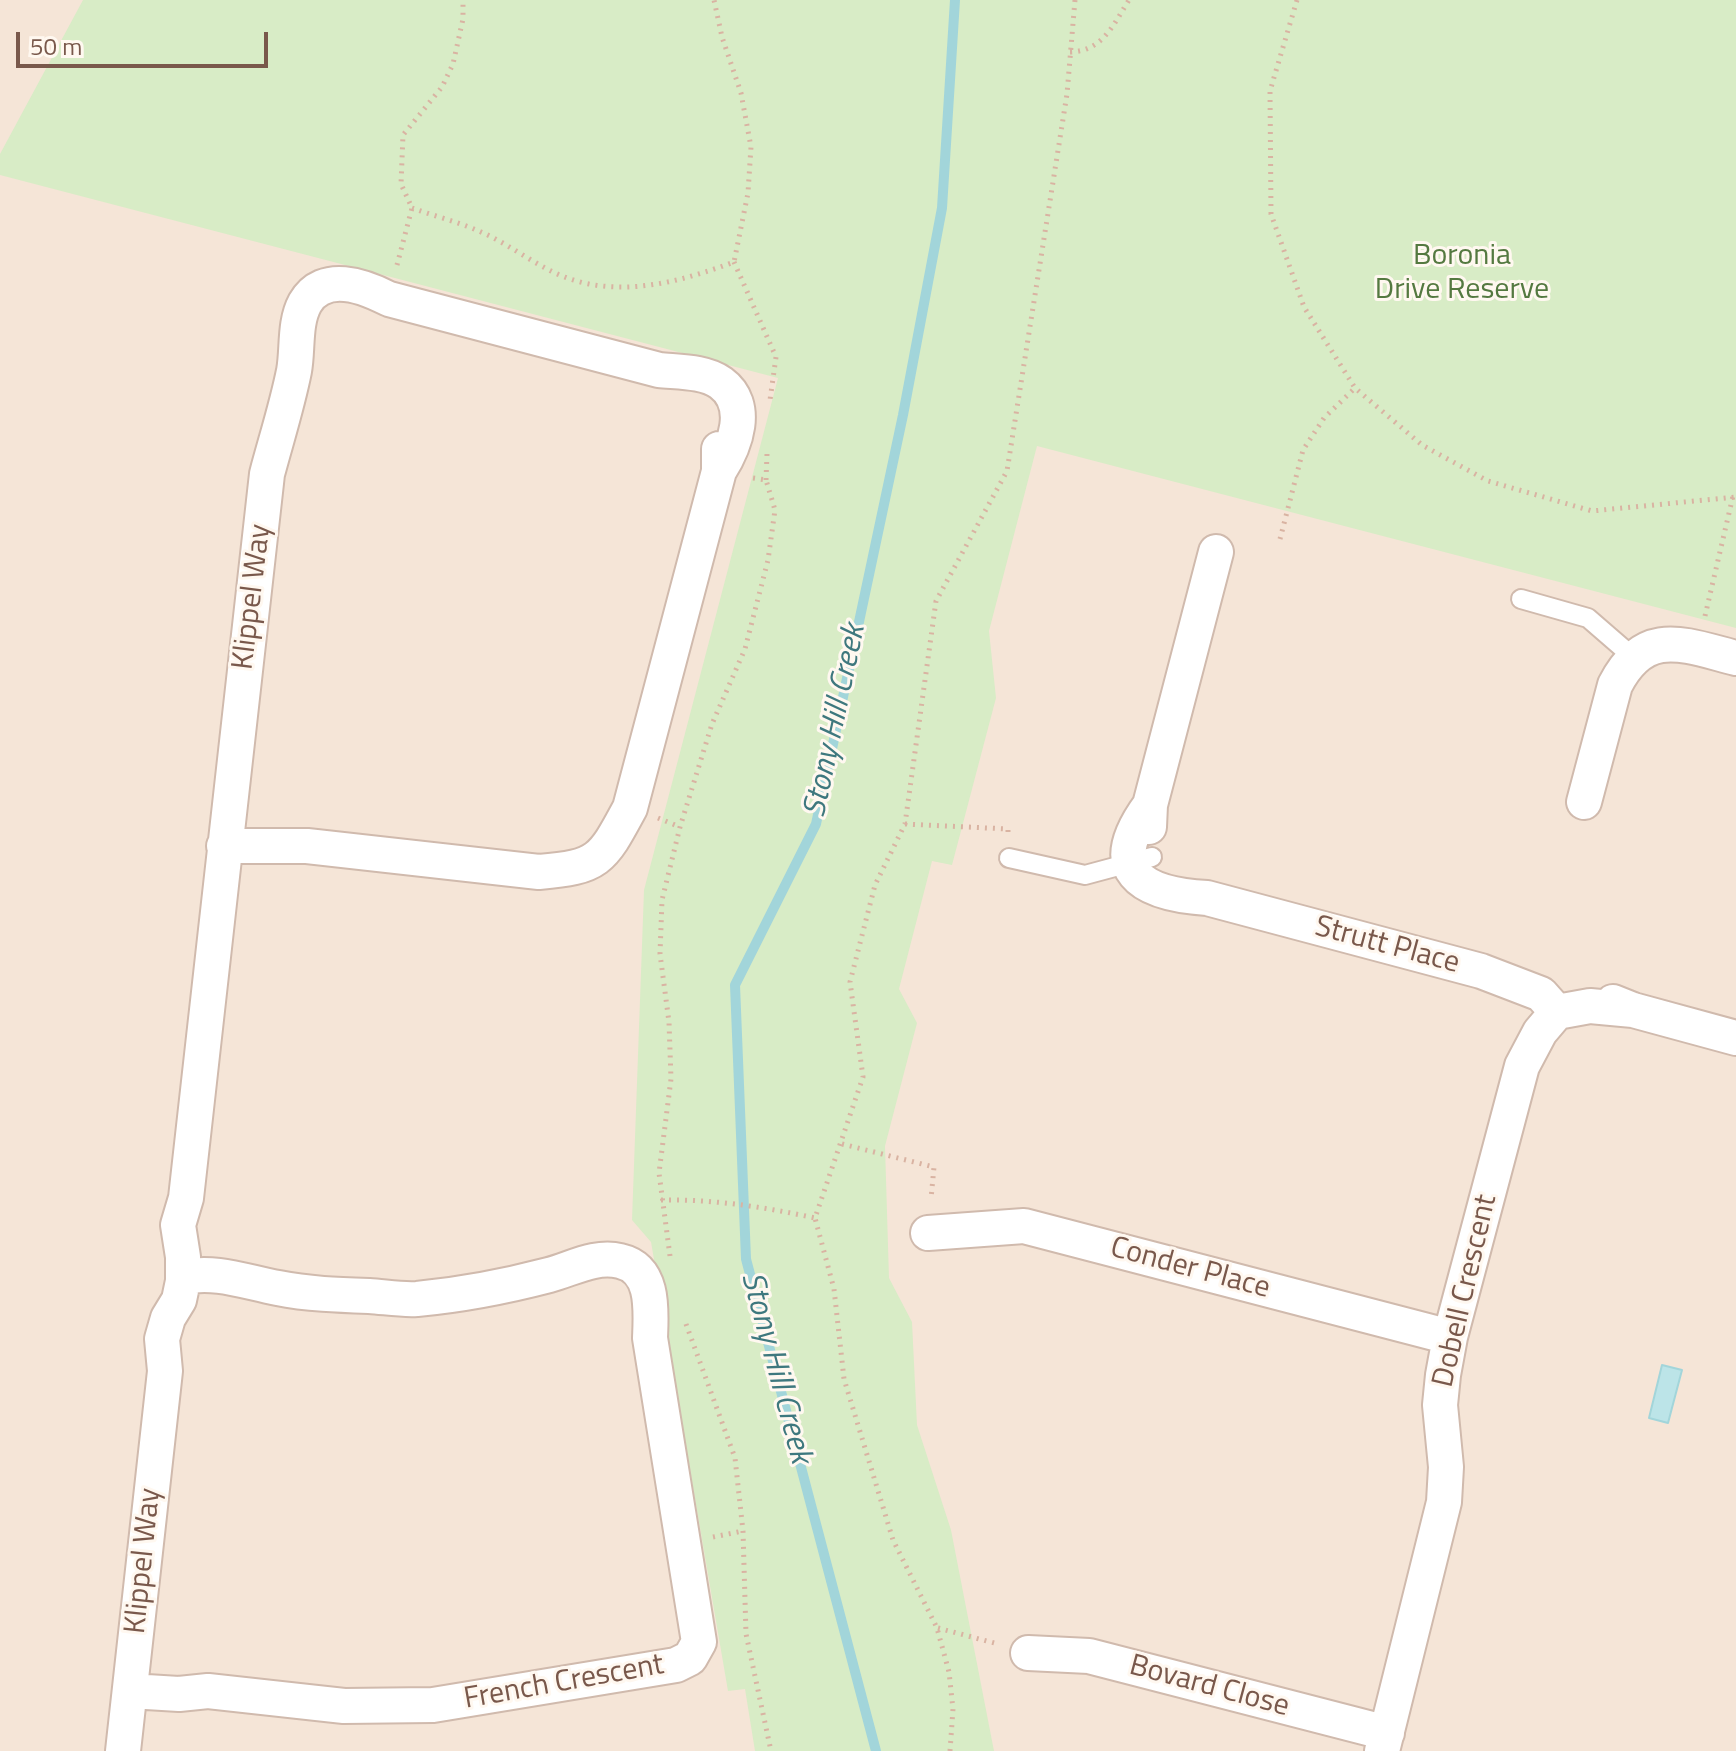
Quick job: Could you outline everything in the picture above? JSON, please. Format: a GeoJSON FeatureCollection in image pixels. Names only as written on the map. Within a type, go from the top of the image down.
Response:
{"type":"FeatureCollection","features":[{"type":"Feature","properties":{"kind":"street","name":"Klippel Way"},"geometry":{"type":"LineString","coordinates":[[123,1751],[165,1371],[178,1335],[191,1314],[195,1278],[203,1255],[186,1198],[225,836],[267,474],[294,369],[317,323],[328,310],[341,302],[389,299],[659,370],[696,373],[721,383],[734,400],[738,423],[731,452],[719,471],[630,808],[609,847],[594,861],[570,869],[539,872],[225,836]]}},
{"type":"Feature","properties":{"kind":"street"},"geometry":{"type":"LineString","coordinates":[[1141,860],[1149,832],[1150,805],[1216,552]]}},
{"type":"Feature","properties":{"kind":"street"},"geometry":{"type":"LineString","coordinates":[[1584,802],[1615,685],[1633,657],[1660,643],[1736,658]]}},
{"type":"Feature","properties":{"kind":"street","name":"Strutt Place"},"geometry":{"type":"LineString","coordinates":[[1141,860],[1207,898],[1481,971],[1549,1003]]}},
{"type":"Feature","properties":{"kind":"street"},"geometry":{"type":"LineString","coordinates":[[1549,1003],[1633,1010],[1736,1038]]}},
{"type":"Feature","properties":{"kind":"street","name":"Dobell Crescent"},"geometry":{"type":"LineString","coordinates":[[1385,1742],[1444,1502],[1446,1467],[1440,1405],[1450,1337],[1522,1066],[1540,1032],[1549,1003]]}},
{"type":"Feature","properties":{"kind":"street","name":"Conder Place"},"geometry":{"type":"LineString","coordinates":[[928,1233],[1024,1226],[1450,1337]]}},
{"type":"Feature","properties":{"kind":"street","name":"French Crescent"},"geometry":{"type":"LineString","coordinates":[[131,1684],[179,1694],[208,1691],[344,1706],[433,1705],[676,1665],[690,1658],[699,1642],[650,1338],[626,1289],[615,1281],[598,1277],[573,1279],[550,1275],[416,1299],[322,1294],[276,1288],[245,1279],[195,1278]]}},
{"type":"Feature","properties":{"kind":"street","name":"Bovard Close"},"geometry":{"type":"LineString","coordinates":[[1028,1653],[1089,1656],[1385,1742]]}},
{"type":"Feature","properties":{"kind":"lane"},"geometry":{"type":"LineString","coordinates":[[1521,599],[1588,618],[1633,657]]}},
{"type":"Feature","properties":{"kind":"lane"},"geometry":{"type":"LineString","coordinates":[[1009,858],[1085,875],[1141,860]]}},
{"type":"Feature","properties":{"kind":"path"},"geometry":{"type":"LineString","coordinates":[[389,299],[412,208],[401,184],[403,135],[442,87],[453,64],[463,19],[463,0]]}},
{"type":"Feature","properties":{"kind":"path"},"geometry":{"type":"LineString","coordinates":[[714,0],[722,37],[741,93],[751,147],[748,193],[734,262],[776,357],[768,410]]}},
{"type":"Feature","properties":{"kind":"path"},"geometry":{"type":"LineString","coordinates":[[950,1751],[953,1709],[949,1672],[937,1628],[893,1540],[844,1379],[834,1289],[815,1218],[863,1077],[850,982],[875,885],[905,824],[936,601],[1007,471],[1067,94],[1075,0]]}},
{"type":"Feature","properties":{"kind":"path"},"geometry":{"type":"LineString","coordinates":[[1070,52],[1083,51],[1100,43],[1129,0]]}},
{"type":"Feature","properties":{"kind":"path"},"geometry":{"type":"LineString","coordinates":[[1297,0],[1270,91],[1271,214],[1304,307],[1355,388],[1422,445],[1488,481],[1592,511],[1734,496],[1697,648]]}},
{"type":"Feature","properties":{"kind":"path"},"geometry":{"type":"LineString","coordinates":[[412,208],[483,233],[564,276],[593,285],[640,287],[689,279],[734,262]]}},
{"type":"Feature","properties":{"kind":"path"},"geometry":{"type":"LineString","coordinates":[[1280,539],[1303,450],[1324,418],[1355,388]]}},
{"type":"Feature","properties":{"kind":"path"},"geometry":{"type":"LineString","coordinates":[[672,1268],[659,1173],[671,1079],[669,1022],[660,954],[662,900],[680,827],[712,724],[745,649],[768,560],[775,510],[766,480],[767,452]]}},
{"type":"Feature","properties":{"kind":"path"},"geometry":{"type":"LineString","coordinates":[[719,471],[766,480]]}},
{"type":"Feature","properties":{"kind":"path"},"geometry":{"type":"LineString","coordinates":[[905,824],[1008,829],[1009,858]]}},
{"type":"Feature","properties":{"kind":"path"},"geometry":{"type":"LineString","coordinates":[[842,1144],[934,1167],[928,1233]]}},
{"type":"Feature","properties":{"kind":"path"},"geometry":{"type":"LineString","coordinates":[[661,1200],[696,1200],[773,1209],[815,1218]]}},
{"type":"Feature","properties":{"kind":"path"},"geometry":{"type":"LineString","coordinates":[[685,1321],[735,1458],[743,1531],[746,1634],[771,1751]]}},
{"type":"Feature","properties":{"kind":"path"},"geometry":{"type":"LineString","coordinates":[[937,1628],[1028,1653]]}},
{"type":"Feature","properties":{"kind":"shaded area"},"geometry":{"type":"Polygon","coordinates":[[[0,0],[1736,0],[1736,1751],[0,1751],[0,0]]]}},
{"type":"Feature","properties":{"kind":"green space","name":"Boronia Drive Reserve"},"geometry":{"type":"Polygon","coordinates":[[[83,0],[1736,0],[1736,628],[1037,446],[989,631],[996,698],[952,865],[932,861],[899,989],[917,1023],[885,1146],[889,1278],[912,1322],[917,1425],[951,1530],[994,1751],[755,1751],[745,1689],[728,1691],[651,1242],[632,1220],[644,890],[778,378],[0,175],[0,154],[83,0]]]}},
{"type":"Feature","properties":{"kind":"water"},"geometry":{"type":"Polygon","coordinates":[[[1662,1365],[1682,1370],[1668,1423],[1649,1418],[1662,1365]]]}},
{"type":"Feature","properties":{"kind":"waterway","name":"Stony Hill Creek"},"geometry":{"type":"LineString","coordinates":[[876,1751],[746,1259],[735,985],[816,824],[903,415],[942,208],[955,0]]}}]}
